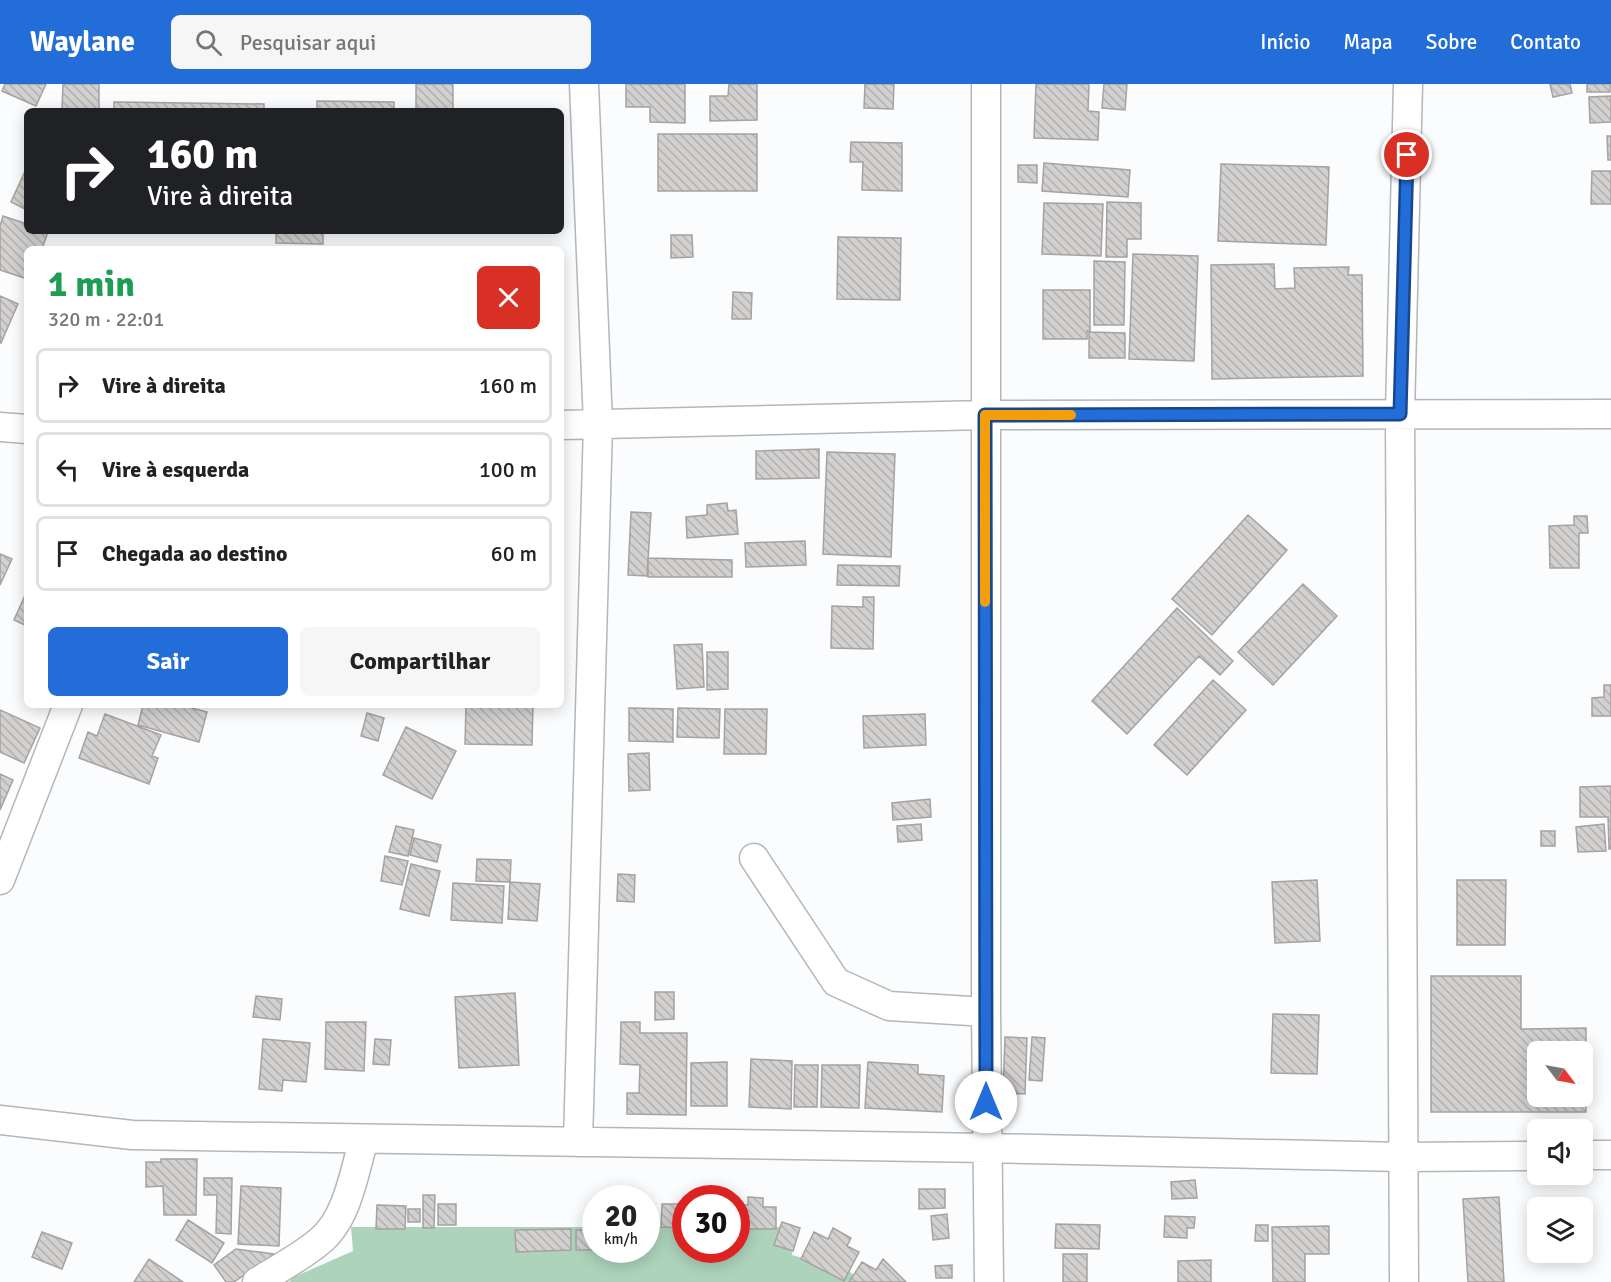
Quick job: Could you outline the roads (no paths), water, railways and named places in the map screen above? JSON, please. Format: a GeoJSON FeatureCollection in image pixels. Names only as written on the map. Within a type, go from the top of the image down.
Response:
{"type":"FeatureCollection","features":[{"type":"Feature","properties":{"kind":"street"},"geometry":{"type":"LineString","coordinates":[[578,1142],[598,424],[584,84]]}},
{"type":"Feature","properties":{"kind":"street"},"geometry":{"type":"LineString","coordinates":[[986,84],[986,1012],[989,1282]]}},
{"type":"Feature","properties":{"kind":"street"},"geometry":{"type":"LineString","coordinates":[[1404,1282],[1400,414],[1408,84]]}},
{"type":"Feature","properties":{"kind":"street"},"geometry":{"type":"LineString","coordinates":[[564,425],[985,415],[1611,414]]}},
{"type":"Feature","properties":{"kind":"street"},"geometry":{"type":"LineString","coordinates":[[0,427],[24,429]]}},
{"type":"Feature","properties":{"kind":"street"},"geometry":{"type":"LineString","coordinates":[[0,880],[67,708]]}},
{"type":"Feature","properties":{"kind":"street"},"geometry":{"type":"LineString","coordinates":[[754,858],[836,982],[889,1006],[986,1012]]}},
{"type":"Feature","properties":{"kind":"street"},"geometry":{"type":"LineString","coordinates":[[0,1120],[132,1135],[1403,1157],[1527,1156]]}},
{"type":"Feature","properties":{"kind":"street"},"geometry":{"type":"LineString","coordinates":[[257,1282],[321,1240],[337,1219],[349,1192],[364,1139]]}},
{"type":"Feature","properties":{"kind":"street"},"geometry":{"type":"LineString","coordinates":[[1593,1155],[1611,1155]]}}]}
